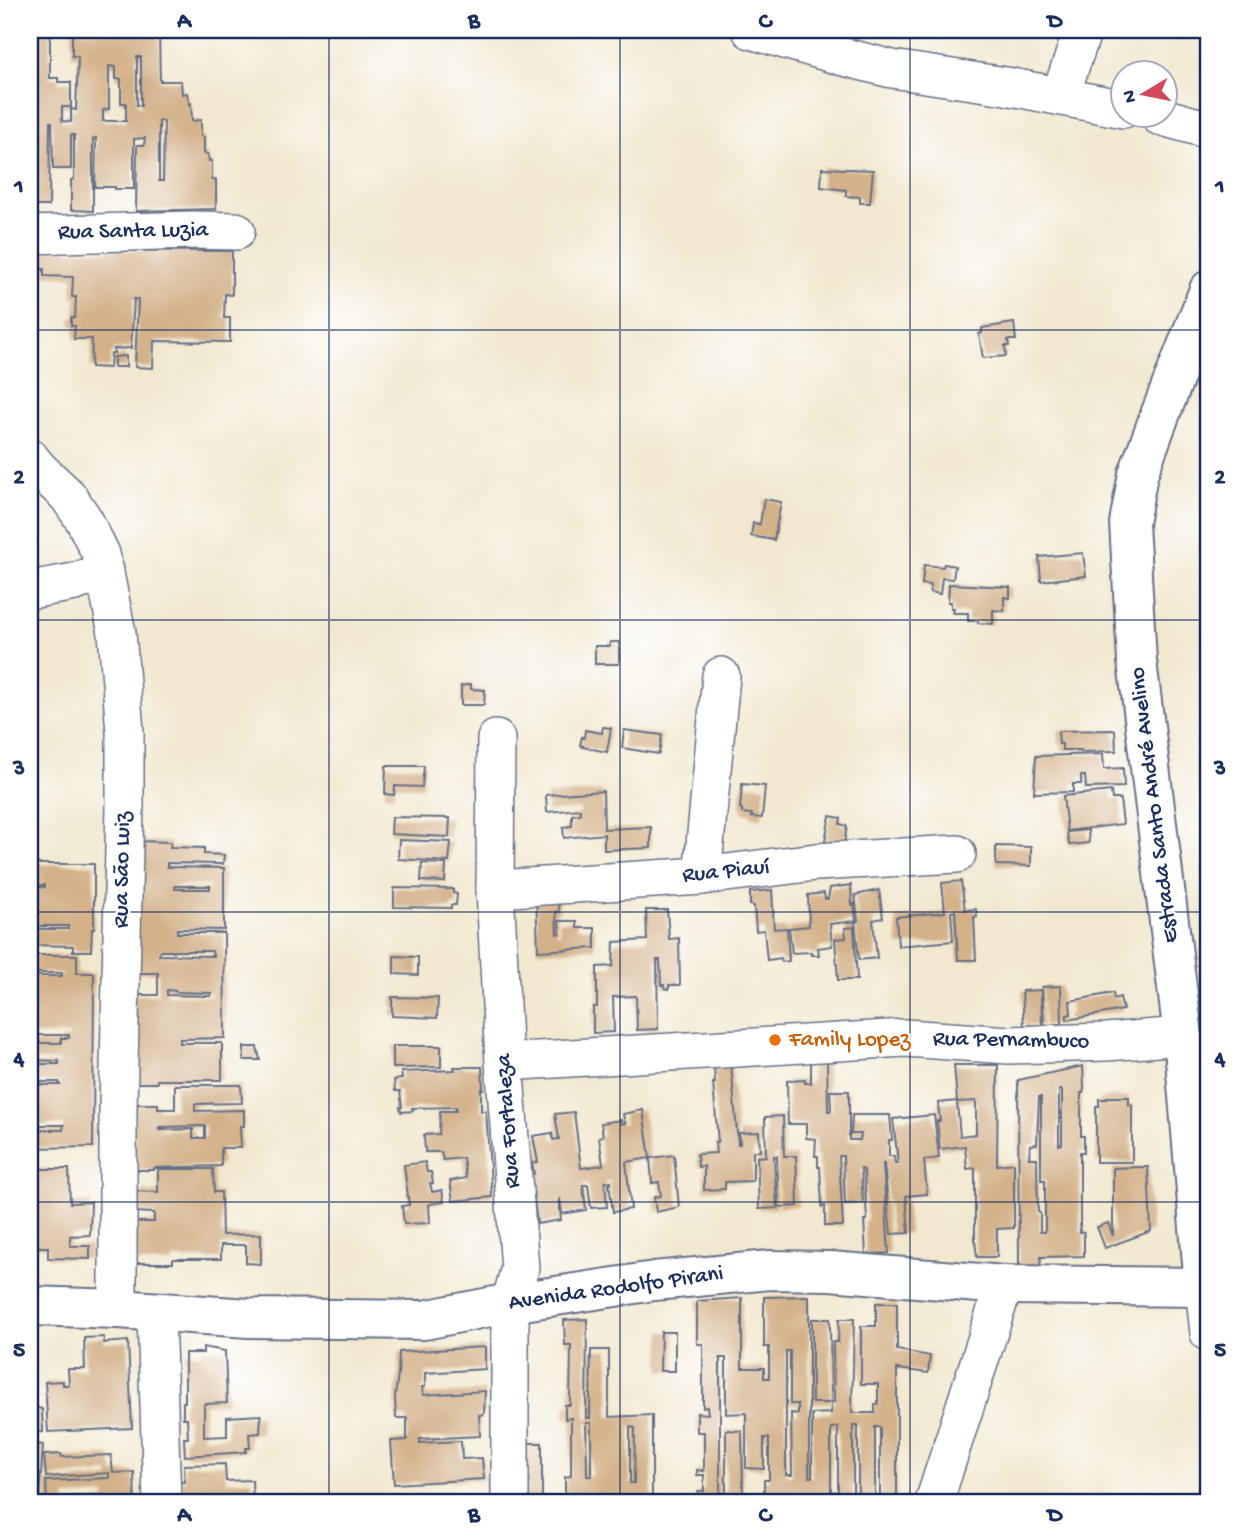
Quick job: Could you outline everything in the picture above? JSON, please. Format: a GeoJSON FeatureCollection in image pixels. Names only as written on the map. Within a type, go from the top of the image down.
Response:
{"type":"FeatureCollection","features":[{"type":"Feature","properties":{"kind":"main road","name":"Estrada Santo André Avelino"},"geometry":{"type":"LineString","coordinates":[[1204,1287],[1183,1036],[1137,662],[1129,523],[1138,474],[1209,290]]}},
{"type":"Feature","properties":{"kind":"main road","name":"Avenida Rodolfo Pirani"},"geometry":{"type":"LineString","coordinates":[[30,1306],[249,1318],[424,1320],[510,1303],[654,1281],[770,1270],[830,1271],[1004,1285],[1204,1287]]}},
{"type":"Feature","properties":{"kind":"street"},"geometry":{"type":"LineString","coordinates":[[751,30],[892,69],[1110,105]]}},
{"type":"Feature","properties":{"kind":"street"},"geometry":{"type":"LineString","coordinates":[[1060,96],[1083,30]]}},
{"type":"Feature","properties":{"kind":"street"},"geometry":{"type":"LineString","coordinates":[[1180,122],[1209,130]]}},
{"type":"Feature","properties":{"kind":"street","name":"Rua Santa Luzia"},"geometry":{"type":"LineString","coordinates":[[30,235],[236,231]]}},
{"type":"Feature","properties":{"kind":"street","name":"Rua São Luiz"},"geometry":{"type":"LineString","coordinates":[[30,457],[68,496],[101,554],[117,633],[125,732],[118,1110],[118,1309]]}},
{"type":"Feature","properties":{"kind":"street"},"geometry":{"type":"LineString","coordinates":[[30,590],[75,582],[105,571]]}},
{"type":"Feature","properties":{"kind":"street"},"geometry":{"type":"LineString","coordinates":[[702,876],[721,676]]}},
{"type":"Feature","properties":{"kind":"street","name":"Rua Fortaleza"},"geometry":{"type":"LineString","coordinates":[[496,739],[495,889],[504,1062],[520,1268],[510,1303],[510,1502]]}},
{"type":"Feature","properties":{"kind":"street","name":"Rua Piauí"},"geometry":{"type":"LineString","coordinates":[[495,889],[702,876],[816,862],[957,854]]}},
{"type":"Feature","properties":{"kind":"street","name":"Rua Pernambuco"},"geometry":{"type":"LineString","coordinates":[[504,1062],[905,1038],[1009,1045],[1183,1036]]}},
{"type":"Feature","properties":{"kind":"street"},"geometry":{"type":"LineString","coordinates":[[934,1502],[1004,1285]]}},
{"type":"Feature","properties":{"kind":"street","name":"Estrada Santo André Avelino"},"geometry":{"type":"LineString","coordinates":[[1204,1287],[1209,1333]]}},
{"type":"Feature","properties":{"kind":"street"},"geometry":{"type":"LineString","coordinates":[[156,1312],[162,1502]]}},
{"type":"Feature","properties":{"kind":"building"},"geometry":{"type":"Polygon","coordinates":[[[30,30],[50,30],[50,78],[58,78],[58,82],[71,82],[71,107],[62,107],[62,121],[71,122],[71,109],[76,110],[78,56],[72,56],[72,31],[159,32],[160,81],[181,81],[182,94],[187,93],[189,104],[191,103],[192,121],[201,120],[204,153],[208,154],[209,161],[212,161],[212,180],[216,180],[216,209],[136,211],[137,145],[144,145],[145,138],[134,139],[134,189],[95,187],[96,138],[93,139],[93,211],[71,210],[74,135],[71,135],[71,169],[53,169],[52,122],[49,206],[30,206],[30,30]],[[137,57],[137,105],[141,106],[141,57],[137,57]],[[109,66],[109,109],[103,110],[103,121],[126,121],[126,103],[121,103],[121,79],[116,79],[116,67],[109,66]],[[159,121],[159,181],[163,181],[164,121],[159,121]]]}},
{"type":"Feature","properties":{"kind":"building"},"geometry":{"type":"Polygon","coordinates":[[[822,168],[873,170],[870,203],[860,203],[860,197],[846,196],[846,190],[821,187],[822,168]]]}},
{"type":"Feature","properties":{"kind":"building"},"geometry":{"type":"Polygon","coordinates":[[[30,250],[232,251],[232,295],[225,294],[224,318],[230,318],[230,342],[154,341],[153,368],[135,367],[138,299],[134,299],[131,348],[114,349],[114,353],[111,353],[110,368],[91,367],[92,339],[74,339],[75,326],[71,326],[71,318],[75,318],[76,297],[72,297],[73,277],[44,276],[44,269],[30,269],[30,250]]]}},
{"type":"Feature","properties":{"kind":"building"},"geometry":{"type":"Polygon","coordinates":[[[1014,323],[1016,340],[1008,340],[1009,346],[1005,346],[1006,356],[983,358],[979,334],[982,333],[982,328],[1014,323]]]}},
{"type":"Feature","properties":{"kind":"building"},"geometry":{"type":"Polygon","coordinates":[[[126,356],[126,367],[114,367],[114,357],[126,356]]]}},
{"type":"Feature","properties":{"kind":"building"},"geometry":{"type":"Polygon","coordinates":[[[764,499],[781,502],[774,540],[751,536],[753,523],[760,524],[764,499]]]}},
{"type":"Feature","properties":{"kind":"building"},"geometry":{"type":"Polygon","coordinates":[[[1083,553],[1086,576],[1041,581],[1039,557],[1083,553]]]}},
{"type":"Feature","properties":{"kind":"building"},"geometry":{"type":"Polygon","coordinates":[[[944,564],[955,566],[953,579],[942,578],[940,594],[930,592],[931,585],[922,584],[924,565],[943,567],[944,564]]]}},
{"type":"Feature","properties":{"kind":"building"},"geometry":{"type":"Polygon","coordinates":[[[949,584],[1010,587],[1010,598],[1004,597],[1004,611],[993,610],[993,624],[968,621],[968,613],[953,613],[954,608],[951,608],[951,602],[948,602],[949,584]]]}},
{"type":"Feature","properties":{"kind":"building"},"geometry":{"type":"Polygon","coordinates":[[[610,642],[619,642],[619,664],[595,664],[595,646],[610,646],[610,642]]]}},
{"type":"Feature","properties":{"kind":"building"},"geometry":{"type":"Polygon","coordinates":[[[471,684],[471,689],[485,690],[484,705],[461,705],[461,686],[471,684]]]}},
{"type":"Feature","properties":{"kind":"building"},"geometry":{"type":"Polygon","coordinates":[[[603,727],[611,728],[607,752],[580,745],[585,730],[602,733],[603,727]]]}},
{"type":"Feature","properties":{"kind":"building"},"geometry":{"type":"Polygon","coordinates":[[[624,730],[662,735],[659,754],[622,748],[624,730]]]}},
{"type":"Feature","properties":{"kind":"building"},"geometry":{"type":"Polygon","coordinates":[[[1115,730],[1116,751],[1062,750],[1062,744],[1059,744],[1058,731],[1115,730]]]}},
{"type":"Feature","properties":{"kind":"building"},"geometry":{"type":"Polygon","coordinates":[[[1103,754],[1104,769],[1123,768],[1124,787],[1086,788],[1085,776],[1081,776],[1081,784],[1073,784],[1073,792],[1034,793],[1036,756],[1103,754]]]}},
{"type":"Feature","properties":{"kind":"building"},"geometry":{"type":"Polygon","coordinates":[[[386,766],[424,766],[422,787],[395,786],[394,795],[385,794],[386,766]]]}},
{"type":"Feature","properties":{"kind":"building"},"geometry":{"type":"Polygon","coordinates":[[[742,784],[765,786],[762,818],[742,813],[742,784]]]}},
{"type":"Feature","properties":{"kind":"building"},"geometry":{"type":"Polygon","coordinates":[[[603,791],[604,829],[651,827],[651,848],[604,850],[604,834],[564,838],[563,827],[572,826],[572,815],[580,814],[580,809],[547,812],[546,795],[603,791]]]}},
{"type":"Feature","properties":{"kind":"building"},"geometry":{"type":"Polygon","coordinates":[[[1111,791],[1112,799],[1120,799],[1123,824],[1067,831],[1063,796],[1111,791]]]}},
{"type":"Feature","properties":{"kind":"building"},"geometry":{"type":"Polygon","coordinates":[[[830,816],[841,818],[840,824],[847,826],[843,850],[824,846],[830,816]]]}},
{"type":"Feature","properties":{"kind":"building"},"geometry":{"type":"Polygon","coordinates":[[[392,817],[450,818],[449,837],[391,834],[392,817]]]}},
{"type":"Feature","properties":{"kind":"building"},"geometry":{"type":"Polygon","coordinates":[[[1088,830],[1089,843],[1069,845],[1067,832],[1088,830]]]}},
{"type":"Feature","properties":{"kind":"building"},"geometry":{"type":"Polygon","coordinates":[[[399,840],[451,842],[449,862],[398,859],[399,840]]]}},
{"type":"Feature","properties":{"kind":"building"},"geometry":{"type":"Polygon","coordinates":[[[133,841],[171,842],[170,847],[204,848],[204,854],[224,855],[223,864],[167,863],[167,867],[224,868],[224,930],[177,929],[177,933],[224,933],[225,1038],[180,1039],[180,1043],[222,1043],[222,1080],[157,1080],[157,1083],[134,1083],[134,995],[158,995],[158,973],[134,973],[133,841]],[[175,886],[175,889],[210,889],[210,886],[175,886]],[[160,951],[159,955],[213,956],[212,951],[160,951]],[[167,990],[167,995],[211,996],[212,993],[167,990]]]}},
{"type":"Feature","properties":{"kind":"building"},"geometry":{"type":"Polygon","coordinates":[[[996,846],[1031,847],[1031,866],[996,865],[996,846]]]}},
{"type":"Feature","properties":{"kind":"building"},"geometry":{"type":"Polygon","coordinates":[[[422,863],[446,864],[445,882],[421,881],[422,863]]]}},
{"type":"Feature","properties":{"kind":"building"},"geometry":{"type":"Polygon","coordinates":[[[30,864],[94,864],[94,929],[91,951],[73,951],[73,946],[30,945],[30,929],[68,929],[68,926],[30,926],[30,888],[45,885],[30,885],[30,864]]]}},
{"type":"Feature","properties":{"kind":"building"},"geometry":{"type":"Polygon","coordinates":[[[961,881],[965,910],[976,909],[976,960],[958,960],[955,911],[951,912],[953,941],[898,946],[896,917],[945,912],[942,883],[961,881]]]}},
{"type":"Feature","properties":{"kind":"building"},"geometry":{"type":"Polygon","coordinates":[[[851,885],[856,921],[830,924],[832,946],[818,948],[819,955],[811,955],[811,952],[792,953],[789,928],[809,926],[808,895],[824,893],[825,899],[828,899],[830,888],[851,885]]]}},
{"type":"Feature","properties":{"kind":"building"},"geometry":{"type":"Polygon","coordinates":[[[394,888],[453,889],[453,893],[457,894],[456,905],[451,905],[451,908],[394,907],[394,888]]]}},
{"type":"Feature","properties":{"kind":"building"},"geometry":{"type":"Polygon","coordinates":[[[772,890],[774,929],[787,928],[789,961],[782,962],[781,958],[767,960],[764,930],[756,931],[750,892],[772,890]]]}},
{"type":"Feature","properties":{"kind":"building"},"geometry":{"type":"Polygon","coordinates":[[[879,890],[883,918],[873,920],[877,958],[859,960],[855,895],[879,890]]]}},
{"type":"Feature","properties":{"kind":"building"},"geometry":{"type":"Polygon","coordinates":[[[536,892],[558,892],[557,934],[560,933],[559,921],[577,921],[577,928],[595,928],[595,948],[538,951],[536,892]]]}},
{"type":"Feature","properties":{"kind":"building"},"geometry":{"type":"Polygon","coordinates":[[[646,910],[667,910],[669,939],[679,938],[680,985],[669,985],[669,989],[661,985],[660,960],[657,960],[658,1029],[637,1030],[636,996],[613,997],[614,1032],[593,1033],[593,1007],[597,1007],[597,967],[613,966],[614,942],[647,940],[646,910]]]}},
{"type":"Feature","properties":{"kind":"building"},"geometry":{"type":"Polygon","coordinates":[[[854,927],[857,980],[838,980],[835,939],[846,938],[845,928],[854,927]]]}},
{"type":"Feature","properties":{"kind":"building"},"geometry":{"type":"Polygon","coordinates":[[[30,955],[77,955],[77,973],[94,973],[93,1147],[30,1148],[30,1130],[63,1130],[64,1125],[30,1125],[30,1085],[60,1085],[59,1082],[30,1082],[30,1064],[59,1064],[59,1061],[30,1060],[30,1043],[61,1043],[61,1038],[69,1038],[69,1035],[30,1035],[30,976],[62,976],[62,973],[30,973],[30,955]]]}},
{"type":"Feature","properties":{"kind":"building"},"geometry":{"type":"Polygon","coordinates":[[[394,956],[418,957],[418,975],[394,974],[394,956]]]}},
{"type":"Feature","properties":{"kind":"building"},"geometry":{"type":"Polygon","coordinates":[[[1061,986],[1062,1024],[1044,1025],[1042,987],[1061,986]]]}},
{"type":"Feature","properties":{"kind":"building"},"geometry":{"type":"Polygon","coordinates":[[[1041,990],[1042,1025],[1024,1026],[1022,991],[1041,990]]]}},
{"type":"Feature","properties":{"kind":"building"},"geometry":{"type":"Polygon","coordinates":[[[1113,993],[1114,999],[1120,997],[1123,1010],[1067,1020],[1067,1015],[1071,1014],[1070,1001],[1113,993]]]}},
{"type":"Feature","properties":{"kind":"building"},"geometry":{"type":"Polygon","coordinates":[[[392,997],[438,998],[437,1018],[392,1016],[392,997]]]}},
{"type":"Feature","properties":{"kind":"building"},"geometry":{"type":"Polygon","coordinates":[[[393,1046],[441,1046],[441,1067],[393,1068],[393,1046]]]}},
{"type":"Feature","properties":{"kind":"building"},"geometry":{"type":"Polygon","coordinates":[[[244,1047],[257,1047],[260,1060],[244,1060],[244,1047]]]}},
{"type":"Feature","properties":{"kind":"building"},"geometry":{"type":"Polygon","coordinates":[[[811,1060],[827,1061],[828,1111],[831,1111],[830,1091],[849,1091],[849,1140],[860,1140],[861,1134],[851,1134],[852,1115],[890,1115],[892,1140],[889,1140],[889,1156],[894,1156],[895,1163],[898,1163],[893,1119],[934,1115],[939,1158],[924,1160],[927,1194],[906,1196],[909,1233],[891,1234],[883,1164],[889,1253],[866,1254],[864,1170],[861,1169],[863,1203],[845,1204],[843,1156],[839,1156],[843,1226],[825,1226],[820,1167],[818,1156],[815,1156],[816,1139],[806,1138],[806,1124],[788,1124],[787,1081],[805,1080],[805,1083],[811,1083],[811,1060]]]}},
{"type":"Feature","properties":{"kind":"building"},"geometry":{"type":"Polygon","coordinates":[[[731,1064],[738,1144],[739,1133],[759,1132],[760,1151],[753,1151],[753,1181],[725,1182],[725,1189],[704,1190],[704,1166],[698,1167],[697,1154],[716,1153],[715,1142],[718,1142],[714,1066],[731,1064]]]}},
{"type":"Feature","properties":{"kind":"building"},"geometry":{"type":"Polygon","coordinates":[[[954,1065],[998,1065],[997,1165],[1014,1163],[1014,1228],[997,1229],[997,1257],[977,1257],[975,1168],[967,1169],[965,1146],[940,1149],[938,1103],[957,1101],[954,1065]],[[976,1101],[957,1102],[960,1136],[976,1134],[976,1101]]]}},
{"type":"Feature","properties":{"kind":"building"},"geometry":{"type":"Polygon","coordinates":[[[1083,1066],[1081,1136],[1084,1136],[1084,1152],[1080,1152],[1080,1232],[1084,1232],[1084,1256],[1041,1257],[1040,1266],[1019,1266],[1018,1080],[1083,1066]],[[1059,1090],[1059,1145],[1062,1144],[1062,1090],[1059,1090]],[[1039,1097],[1037,1144],[1030,1145],[1029,1158],[1037,1158],[1040,1232],[1045,1232],[1045,1180],[1041,1180],[1039,1097]]]}},
{"type":"Feature","properties":{"kind":"building"},"geometry":{"type":"Polygon","coordinates":[[[454,1067],[482,1067],[481,1111],[486,1111],[492,1197],[453,1201],[450,1181],[466,1178],[463,1158],[443,1160],[441,1152],[425,1152],[424,1135],[439,1134],[440,1111],[456,1111],[456,1107],[412,1108],[413,1111],[401,1112],[400,1091],[395,1091],[394,1080],[402,1079],[401,1072],[455,1070],[454,1067]]]}},
{"type":"Feature","properties":{"kind":"building"},"geometry":{"type":"Polygon","coordinates":[[[175,1085],[241,1085],[242,1103],[195,1104],[195,1111],[244,1110],[244,1126],[240,1126],[241,1148],[221,1148],[221,1166],[134,1170],[134,1104],[158,1104],[158,1109],[175,1109],[175,1085]],[[205,1126],[159,1127],[159,1130],[193,1129],[193,1138],[205,1138],[205,1126]]]}},
{"type":"Feature","properties":{"kind":"building"},"geometry":{"type":"Polygon","coordinates":[[[1129,1097],[1129,1105],[1132,1105],[1132,1162],[1096,1162],[1096,1106],[1099,1106],[1099,1099],[1129,1097]]]}},
{"type":"Feature","properties":{"kind":"building"},"geometry":{"type":"Polygon","coordinates":[[[643,1110],[650,1158],[626,1162],[631,1209],[613,1212],[609,1184],[611,1181],[605,1182],[607,1207],[591,1208],[588,1185],[583,1185],[586,1210],[562,1214],[560,1199],[561,1220],[537,1224],[531,1174],[534,1174],[532,1163],[538,1162],[533,1136],[552,1133],[553,1140],[559,1139],[555,1114],[574,1112],[581,1168],[603,1165],[599,1137],[603,1136],[601,1123],[621,1120],[621,1124],[625,1123],[623,1114],[643,1110]]]}},
{"type":"Feature","properties":{"kind":"building"},"geometry":{"type":"Polygon","coordinates":[[[783,1116],[784,1156],[796,1156],[798,1206],[779,1207],[777,1156],[774,1156],[777,1208],[759,1209],[757,1157],[766,1156],[765,1117],[783,1116]]]}},
{"type":"Feature","properties":{"kind":"building"},"geometry":{"type":"Polygon","coordinates":[[[674,1155],[679,1207],[656,1212],[654,1197],[661,1196],[659,1182],[652,1183],[650,1158],[674,1155]]]}},
{"type":"Feature","properties":{"kind":"building"},"geometry":{"type":"Polygon","coordinates":[[[425,1162],[427,1172],[431,1172],[432,1192],[442,1190],[444,1202],[429,1204],[430,1223],[404,1224],[402,1206],[409,1205],[404,1165],[425,1162]]]}},
{"type":"Feature","properties":{"kind":"building"},"geometry":{"type":"Polygon","coordinates":[[[1148,1167],[1151,1231],[1105,1248],[1097,1227],[1108,1223],[1113,1236],[1113,1168],[1148,1167]]]}},
{"type":"Feature","properties":{"kind":"building"},"geometry":{"type":"Polygon","coordinates":[[[30,1169],[69,1169],[70,1203],[91,1202],[90,1235],[70,1236],[70,1246],[90,1246],[90,1259],[48,1258],[48,1247],[30,1247],[30,1169]]]}},
{"type":"Feature","properties":{"kind":"building"},"geometry":{"type":"Polygon","coordinates":[[[158,1169],[213,1169],[214,1192],[221,1192],[222,1235],[261,1234],[261,1264],[246,1263],[246,1245],[221,1245],[221,1259],[173,1259],[173,1263],[133,1263],[133,1222],[154,1222],[154,1213],[133,1212],[133,1191],[158,1192],[158,1169]]]}},
{"type":"Feature","properties":{"kind":"building"},"geometry":{"type":"Polygon","coordinates":[[[809,1296],[809,1477],[812,1477],[812,1414],[831,1413],[831,1402],[834,1402],[833,1342],[838,1342],[839,1319],[854,1319],[852,1413],[875,1413],[878,1384],[861,1384],[861,1326],[876,1326],[876,1303],[897,1303],[897,1350],[930,1356],[928,1373],[897,1369],[897,1502],[858,1502],[858,1425],[853,1425],[853,1502],[764,1502],[764,1480],[769,1480],[769,1438],[764,1438],[764,1469],[746,1468],[746,1413],[726,1414],[726,1358],[720,1358],[720,1502],[698,1502],[698,1491],[704,1491],[704,1475],[697,1475],[697,1470],[704,1471],[704,1432],[697,1432],[697,1413],[708,1414],[707,1407],[703,1408],[703,1344],[697,1344],[697,1301],[742,1298],[742,1368],[764,1368],[764,1378],[769,1378],[769,1347],[764,1347],[764,1297],[809,1296]],[[786,1351],[786,1475],[792,1475],[791,1413],[798,1414],[798,1404],[790,1404],[790,1351],[786,1351]],[[838,1427],[831,1428],[831,1492],[838,1492],[838,1427]],[[875,1427],[875,1500],[880,1500],[880,1427],[875,1427]]]}},
{"type":"Feature","properties":{"kind":"building"},"geometry":{"type":"Polygon","coordinates":[[[587,1319],[586,1418],[590,1418],[591,1350],[609,1350],[609,1417],[652,1415],[652,1502],[565,1502],[565,1477],[571,1476],[571,1418],[565,1419],[565,1405],[570,1405],[571,1345],[565,1345],[564,1320],[587,1319]],[[586,1423],[587,1476],[591,1476],[591,1423],[586,1423]],[[630,1427],[630,1483],[634,1483],[635,1428],[630,1427]]]}},
{"type":"Feature","properties":{"kind":"building"},"geometry":{"type":"Polygon","coordinates":[[[812,1319],[830,1319],[831,1403],[812,1403],[812,1319]]]}},
{"type":"Feature","properties":{"kind":"building"},"geometry":{"type":"Polygon","coordinates":[[[661,1332],[675,1332],[675,1371],[660,1371],[661,1332]]]}},
{"type":"Feature","properties":{"kind":"building"},"geometry":{"type":"Polygon","coordinates":[[[104,1337],[104,1343],[128,1341],[132,1428],[48,1432],[45,1382],[63,1381],[63,1385],[69,1385],[68,1369],[85,1369],[84,1338],[104,1337]]]}},
{"type":"Feature","properties":{"kind":"building"},"geometry":{"type":"Polygon","coordinates":[[[203,1347],[225,1351],[227,1403],[204,1404],[204,1437],[227,1436],[227,1417],[261,1415],[260,1433],[249,1434],[250,1448],[246,1448],[246,1452],[185,1456],[184,1438],[188,1438],[187,1418],[183,1418],[185,1353],[203,1353],[203,1347]]]}},
{"type":"Feature","properties":{"kind":"building"},"geometry":{"type":"Polygon","coordinates":[[[485,1347],[485,1369],[425,1373],[425,1387],[422,1387],[423,1395],[485,1391],[484,1414],[479,1415],[480,1436],[420,1439],[420,1443],[461,1441],[462,1459],[482,1458],[484,1479],[394,1484],[391,1441],[407,1440],[407,1418],[396,1418],[399,1352],[485,1347]]]}},
{"type":"Feature","properties":{"kind":"building"},"geometry":{"type":"Polygon","coordinates":[[[30,1408],[42,1409],[43,1432],[32,1433],[32,1443],[43,1445],[39,1502],[30,1502],[30,1408]]]}},
{"type":"Feature","properties":{"kind":"building"},"geometry":{"type":"Polygon","coordinates":[[[726,1430],[742,1431],[743,1496],[726,1497],[726,1430]]]}},
{"type":"Feature","properties":{"kind":"building"},"geometry":{"type":"Polygon","coordinates":[[[519,1443],[542,1443],[542,1502],[520,1502],[519,1443]]]}},
{"type":"Feature","properties":{"kind":"building"},"geometry":{"type":"Polygon","coordinates":[[[61,1454],[62,1457],[111,1455],[113,1473],[134,1472],[135,1502],[96,1502],[105,1500],[105,1495],[65,1497],[66,1502],[47,1502],[46,1481],[109,1478],[109,1473],[46,1477],[44,1455],[61,1454]]]}},
{"type":"Feature","properties":{"kind":"building"},"geometry":{"type":"Polygon","coordinates":[[[225,1464],[226,1481],[252,1480],[253,1502],[237,1502],[236,1497],[168,1502],[167,1483],[185,1482],[184,1465],[225,1464]]]}},
{"type":"Feature","properties":{"kind":"place","name":"Family Lopez"},"geometry":{"type":"Point","coordinates":[775,1040]}}]}
